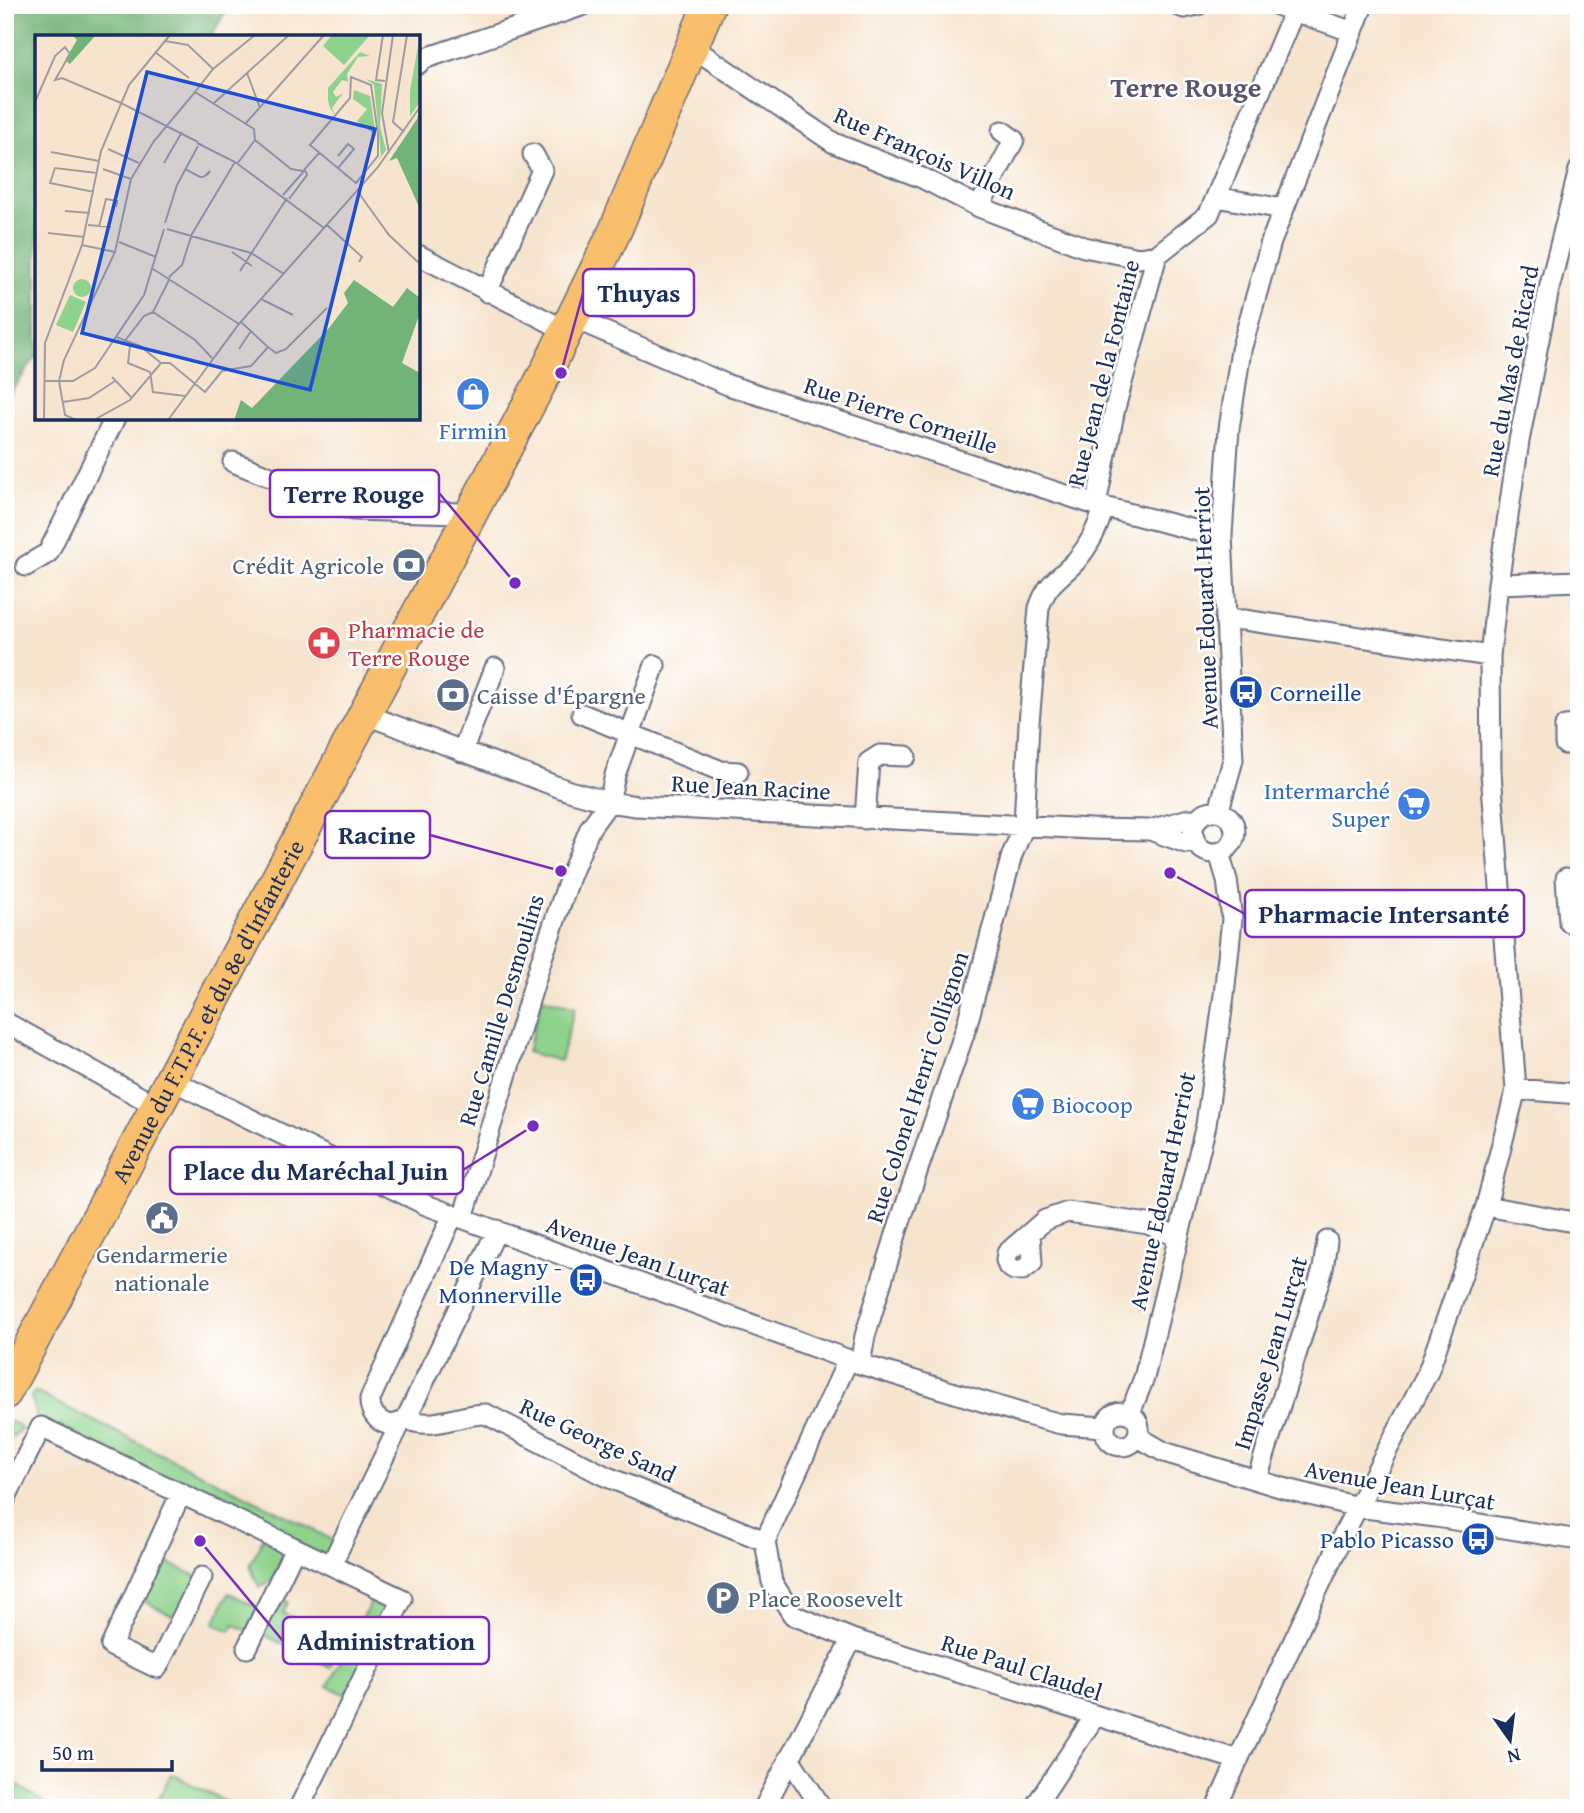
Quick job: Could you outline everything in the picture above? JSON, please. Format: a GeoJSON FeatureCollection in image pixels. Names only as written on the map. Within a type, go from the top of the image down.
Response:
{"type":"FeatureCollection","features":[{"type":"Feature","properties":{"kind":"main road","name":"Avenue du F.T.P.F. et du 8e d'Infanterie"},"geometry":{"type":"LineString","coordinates":[[9,1378],[165,1094],[570,325],[615,231],[709,5]]}},
{"type":"Feature","properties":{"kind":"street"},"geometry":{"type":"LineString","coordinates":[[420,62],[584,5]]}},
{"type":"Feature","properties":{"kind":"street"},"geometry":{"type":"LineString","coordinates":[[1177,5],[1184,8],[1198,5]]}},
{"type":"Feature","properties":{"kind":"street","name":"Avenue Edouard Herriot"},"geometry":{"type":"LineString","coordinates":[[1219,810],[1233,760],[1222,534],[1229,429],[1241,350],[1271,242],[1363,5]]}},
{"type":"Feature","properties":{"kind":"street"},"geometry":{"type":"LineString","coordinates":[[1286,8],[1353,32]]}},
{"type":"Feature","properties":{"kind":"street","name":"Rue Jean de la Fontaine"},"geometry":{"type":"LineString","coordinates":[[1024,826],[1039,608],[1045,590],[1078,559],[1100,523],[1100,505],[1115,408],[1157,255],[1209,214],[1286,8]]}},
{"type":"Feature","properties":{"kind":"street","name":"Rue François Villon"},"geometry":{"type":"LineString","coordinates":[[692,47],[834,143],[922,178],[979,207],[1084,247],[1139,258],[1157,255]]}},
{"type":"Feature","properties":{"kind":"street"},"geometry":{"type":"LineString","coordinates":[[979,207],[1014,140],[1002,131]]}},
{"type":"Feature","properties":{"kind":"street"},"geometry":{"type":"LineString","coordinates":[[487,292],[542,170],[533,155]]}},
{"type":"Feature","properties":{"kind":"street","name":"Rue du Mas de Ricard"},"geometry":{"type":"LineString","coordinates":[[1357,1507],[1428,1372],[1486,1206],[1516,1089],[1491,774],[1490,656],[1498,584],[1527,403],[1549,289],[1579,170]]}},
{"type":"Feature","properties":{"kind":"street"},"geometry":{"type":"LineString","coordinates":[[1216,197],[1283,209]]}},
{"type":"Feature","properties":{"kind":"street","name":"Rue Pierre Corneille"},"geometry":{"type":"LineString","coordinates":[[420,257],[487,292],[727,385],[1100,505],[1198,531],[1222,534]]}},
{"type":"Feature","properties":{"kind":"street"},"geometry":{"type":"LineString","coordinates":[[26,566],[48,553],[114,420]]}},
{"type":"Feature","properties":{"kind":"street"},"geometry":{"type":"LineString","coordinates":[[233,462],[353,510],[460,513],[469,517]]}},
{"type":"Feature","properties":{"kind":"street"},"geometry":{"type":"LineString","coordinates":[[1498,584],[1579,581]]}},
{"type":"Feature","properties":{"kind":"street"},"geometry":{"type":"LineString","coordinates":[[1225,620],[1244,620],[1490,656]]}},
{"type":"Feature","properties":{"kind":"street","name":"Rue Camille Desmoulins"},"geometry":{"type":"LineString","coordinates":[[403,1422],[392,1426],[374,1416],[370,1399],[458,1216],[570,877],[590,828],[609,802],[615,775],[655,665]]}},
{"type":"Feature","properties":{"kind":"street"},"geometry":{"type":"LineString","coordinates":[[462,752],[495,668]]}},
{"type":"Feature","properties":{"kind":"street","name":"Rue Jean Racine"},"geometry":{"type":"LineString","coordinates":[[363,714],[569,791],[636,806],[1150,830],[1189,819],[1196,820]]}},
{"type":"Feature","properties":{"kind":"street"},"geometry":{"type":"LineString","coordinates":[[582,714],[721,771],[738,772]]}},
{"type":"Feature","properties":{"kind":"street"},"geometry":{"type":"LineString","coordinates":[[1565,744],[1565,726],[1579,725]]}},
{"type":"Feature","properties":{"kind":"street"},"geometry":{"type":"LineString","coordinates":[[865,818],[869,762],[880,755],[906,755]]}},
{"type":"Feature","properties":{"kind":"street"},"geometry":{"type":"LineString","coordinates":[[1219,810],[1233,820],[1235,837],[1229,847],[1219,853],[1210,853],[1195,842],[1192,831],[1196,820],[1202,814],[1219,810]]}},
{"type":"Feature","properties":{"kind":"street","name":"Rue Colonel Henri Collignon"},"geometry":{"type":"LineString","coordinates":[[854,1362],[866,1336],[898,1228],[966,1028],[1012,855],[1024,826]]}},
{"type":"Feature","properties":{"kind":"street","name":"Rue Jean Racine"},"geometry":{"type":"LineString","coordinates":[[1150,830],[1186,843],[1195,842]]}},
{"type":"Feature","properties":{"kind":"street","name":"Avenue Edouard Herriot"},"geometry":{"type":"LineString","coordinates":[[1130,1413],[1144,1378],[1206,1125],[1224,995],[1232,907],[1219,853]]}},
{"type":"Feature","properties":{"kind":"street"},"geometry":{"type":"LineString","coordinates":[[1566,878],[1569,922],[1579,921]]}},
{"type":"Feature","properties":{"kind":"street","name":"Avenue Jean Lurçat"},"geometry":{"type":"LineString","coordinates":[[5,1022],[165,1094],[426,1205],[854,1362],[1060,1424],[1104,1427]]}},
{"type":"Feature","properties":{"kind":"street"},"geometry":{"type":"LineString","coordinates":[[1516,1089],[1579,1094]]}},
{"type":"Feature","properties":{"kind":"street"},"geometry":{"type":"LineString","coordinates":[[1486,1206],[1579,1223]]}},
{"type":"Feature","properties":{"kind":"street"},"geometry":{"type":"LineString","coordinates":[[1030,1233],[1045,1220],[1068,1212],[1147,1224],[1178,1237]]}},
{"type":"Feature","properties":{"kind":"street"},"geometry":{"type":"LineString","coordinates":[[331,1565],[497,1230]]}},
{"type":"Feature","properties":{"kind":"street","name":"Impasse Jean Lurçat"},"geometry":{"type":"LineString","coordinates":[[1257,1479],[1323,1269],[1327,1241]]}},
{"type":"Feature","properties":{"kind":"street"},"geometry":{"type":"LineString","coordinates":[[765,1541],[854,1362]]}},
{"type":"Feature","properties":{"kind":"street"},"geometry":{"type":"LineString","coordinates":[[1118,1412],[1130,1413],[1138,1422],[1138,1437],[1126,1446],[1115,1445],[1106,1436],[1104,1427],[1112,1415],[1118,1412]]}},
{"type":"Feature","properties":{"kind":"street","name":"Rue George Sand"},"geometry":{"type":"LineString","coordinates":[[403,1422],[425,1425],[473,1414],[486,1414],[605,1476],[765,1541]]}},
{"type":"Feature","properties":{"kind":"street"},"geometry":{"type":"LineString","coordinates":[[5,1499],[41,1426],[402,1599],[299,1808]]}},
{"type":"Feature","properties":{"kind":"street","name":"Avenue Jean Lurçat"},"geometry":{"type":"LineString","coordinates":[[1138,1437],[1164,1452],[1357,1507],[1579,1540]]}},
{"type":"Feature","properties":{"kind":"street"},"geometry":{"type":"LineString","coordinates":[[181,1493],[111,1646],[157,1668],[202,1577]]}},
{"type":"Feature","properties":{"kind":"street"},"geometry":{"type":"LineString","coordinates":[[1216,1808],[1357,1507]]}},
{"type":"Feature","properties":{"kind":"street","name":"Rue Paul Claudel"},"geometry":{"type":"LineString","coordinates":[[765,1541],[772,1582],[793,1615],[852,1639],[1238,1760]]}},
{"type":"Feature","properties":{"kind":"street"},"geometry":{"type":"LineString","coordinates":[[247,1648],[295,1548]]}},
{"type":"Feature","properties":{"kind":"street"},"geometry":{"type":"LineString","coordinates":[[764,1808],[852,1639]]}},
{"type":"Feature","properties":{"kind":"street"},"geometry":{"type":"LineString","coordinates":[[1034,1808],[1095,1716]]}},
{"type":"Feature","properties":{"kind":"street"},"geometry":{"type":"LineString","coordinates":[[789,1758],[822,1808]]}},
{"type":"Feature","properties":{"kind":"green space"},"geometry":{"type":"Polygon","coordinates":[[[5,5],[229,5],[212,35],[35,35],[35,358],[5,401],[5,5]]]}},
{"type":"Feature","properties":{"kind":"green space"},"geometry":{"type":"Polygon","coordinates":[[[542,998],[575,1008],[560,1061],[527,1052],[542,998]]]}},
{"type":"Feature","properties":{"kind":"green space"},"geometry":{"type":"Polygon","coordinates":[[[35,1392],[334,1541],[325,1557],[38,1422],[31,1396],[35,1392]]]}},
{"type":"Feature","properties":{"kind":"green space"},"geometry":{"type":"Polygon","coordinates":[[[6,1419],[21,1429],[5,1443],[6,1419]]]}},
{"type":"Feature","properties":{"kind":"green space"},"geometry":{"type":"Polygon","coordinates":[[[263,1538],[287,1551],[274,1580],[259,1587],[250,1566],[263,1538]]]}},
{"type":"Feature","properties":{"kind":"green space"},"geometry":{"type":"Polygon","coordinates":[[[160,1559],[198,1577],[178,1618],[141,1600],[160,1559]]]}},
{"type":"Feature","properties":{"kind":"green space"},"geometry":{"type":"Polygon","coordinates":[[[229,1593],[259,1608],[247,1631],[234,1624],[230,1631],[214,1623],[229,1593]]]}},
{"type":"Feature","properties":{"kind":"green space"},"geometry":{"type":"Polygon","coordinates":[[[374,1595],[391,1604],[346,1695],[328,1686],[374,1595]]]}},
{"type":"Feature","properties":{"kind":"green space"},"geometry":{"type":"Polygon","coordinates":[[[280,1598],[288,1602],[283,1613],[342,1643],[330,1668],[262,1634],[280,1598]]]}},
{"type":"Feature","properties":{"kind":"green space"},"geometry":{"type":"Polygon","coordinates":[[[171,1774],[176,1776],[237,1808],[154,1808],[171,1774]]]}},
{"type":"Feature","properties":{"kind":"green space"},"geometry":{"type":"Polygon","coordinates":[[[5,1777],[7,1778],[52,1808],[5,1808],[5,1777]]]}},
{"type":"Feature","properties":{"kind":"place","name":"Thuyas"},"geometry":{"type":"Point","coordinates":[561,373]}},
{"type":"Feature","properties":{"kind":"place","name":"Firmin"},"geometry":{"type":"Point","coordinates":[473,394]}},
{"type":"Feature","properties":{"kind":"place","name":"Crédit Agricole"},"geometry":{"type":"Point","coordinates":[409,565]}},
{"type":"Feature","properties":{"kind":"place","name":"Terre Rouge"},"geometry":{"type":"Point","coordinates":[515,583]}},
{"type":"Feature","properties":{"kind":"place","name":"Pharmacie de Terre Rouge"},"geometry":{"type":"Point","coordinates":[324,643]}},
{"type":"Feature","properties":{"kind":"place","name":"Corneille"},"geometry":{"type":"Point","coordinates":[1246,692]}},
{"type":"Feature","properties":{"kind":"place","name":"Caisse d'Épargne"},"geometry":{"type":"Point","coordinates":[453,695]}},
{"type":"Feature","properties":{"kind":"place","name":"Intermarché Super"},"geometry":{"type":"Point","coordinates":[1414,804]}},
{"type":"Feature","properties":{"kind":"place","name":"Racine"},"geometry":{"type":"Point","coordinates":[561,871]}},
{"type":"Feature","properties":{"kind":"place","name":"Pharmacie Intersanté"},"geometry":{"type":"Point","coordinates":[1170,873]}},
{"type":"Feature","properties":{"kind":"place","name":"Biocoop"},"geometry":{"type":"Point","coordinates":[1028,1104]}},
{"type":"Feature","properties":{"kind":"place","name":"Place du Maréchal Juin"},"geometry":{"type":"Point","coordinates":[533,1126]}},
{"type":"Feature","properties":{"kind":"place","name":"Gendarmerie nationale"},"geometry":{"type":"Point","coordinates":[162,1218]}},
{"type":"Feature","properties":{"kind":"place","name":"De Magny - Monnerville"},"geometry":{"type":"Point","coordinates":[586,1280]}},
{"type":"Feature","properties":{"kind":"place","name":"Pablo Picasso"},"geometry":{"type":"Point","coordinates":[1478,1539]}},
{"type":"Feature","properties":{"kind":"place","name":"Administration"},"geometry":{"type":"Point","coordinates":[200,1541]}},
{"type":"Feature","properties":{"kind":"place","name":"Place Roosevelt"},"geometry":{"type":"Point","coordinates":[723,1598]}},
{"type":"Feature","properties":{"kind":"district","name":"Terre Rouge"},"geometry":{"type":"Point","coordinates":[1186,86]}}]}
